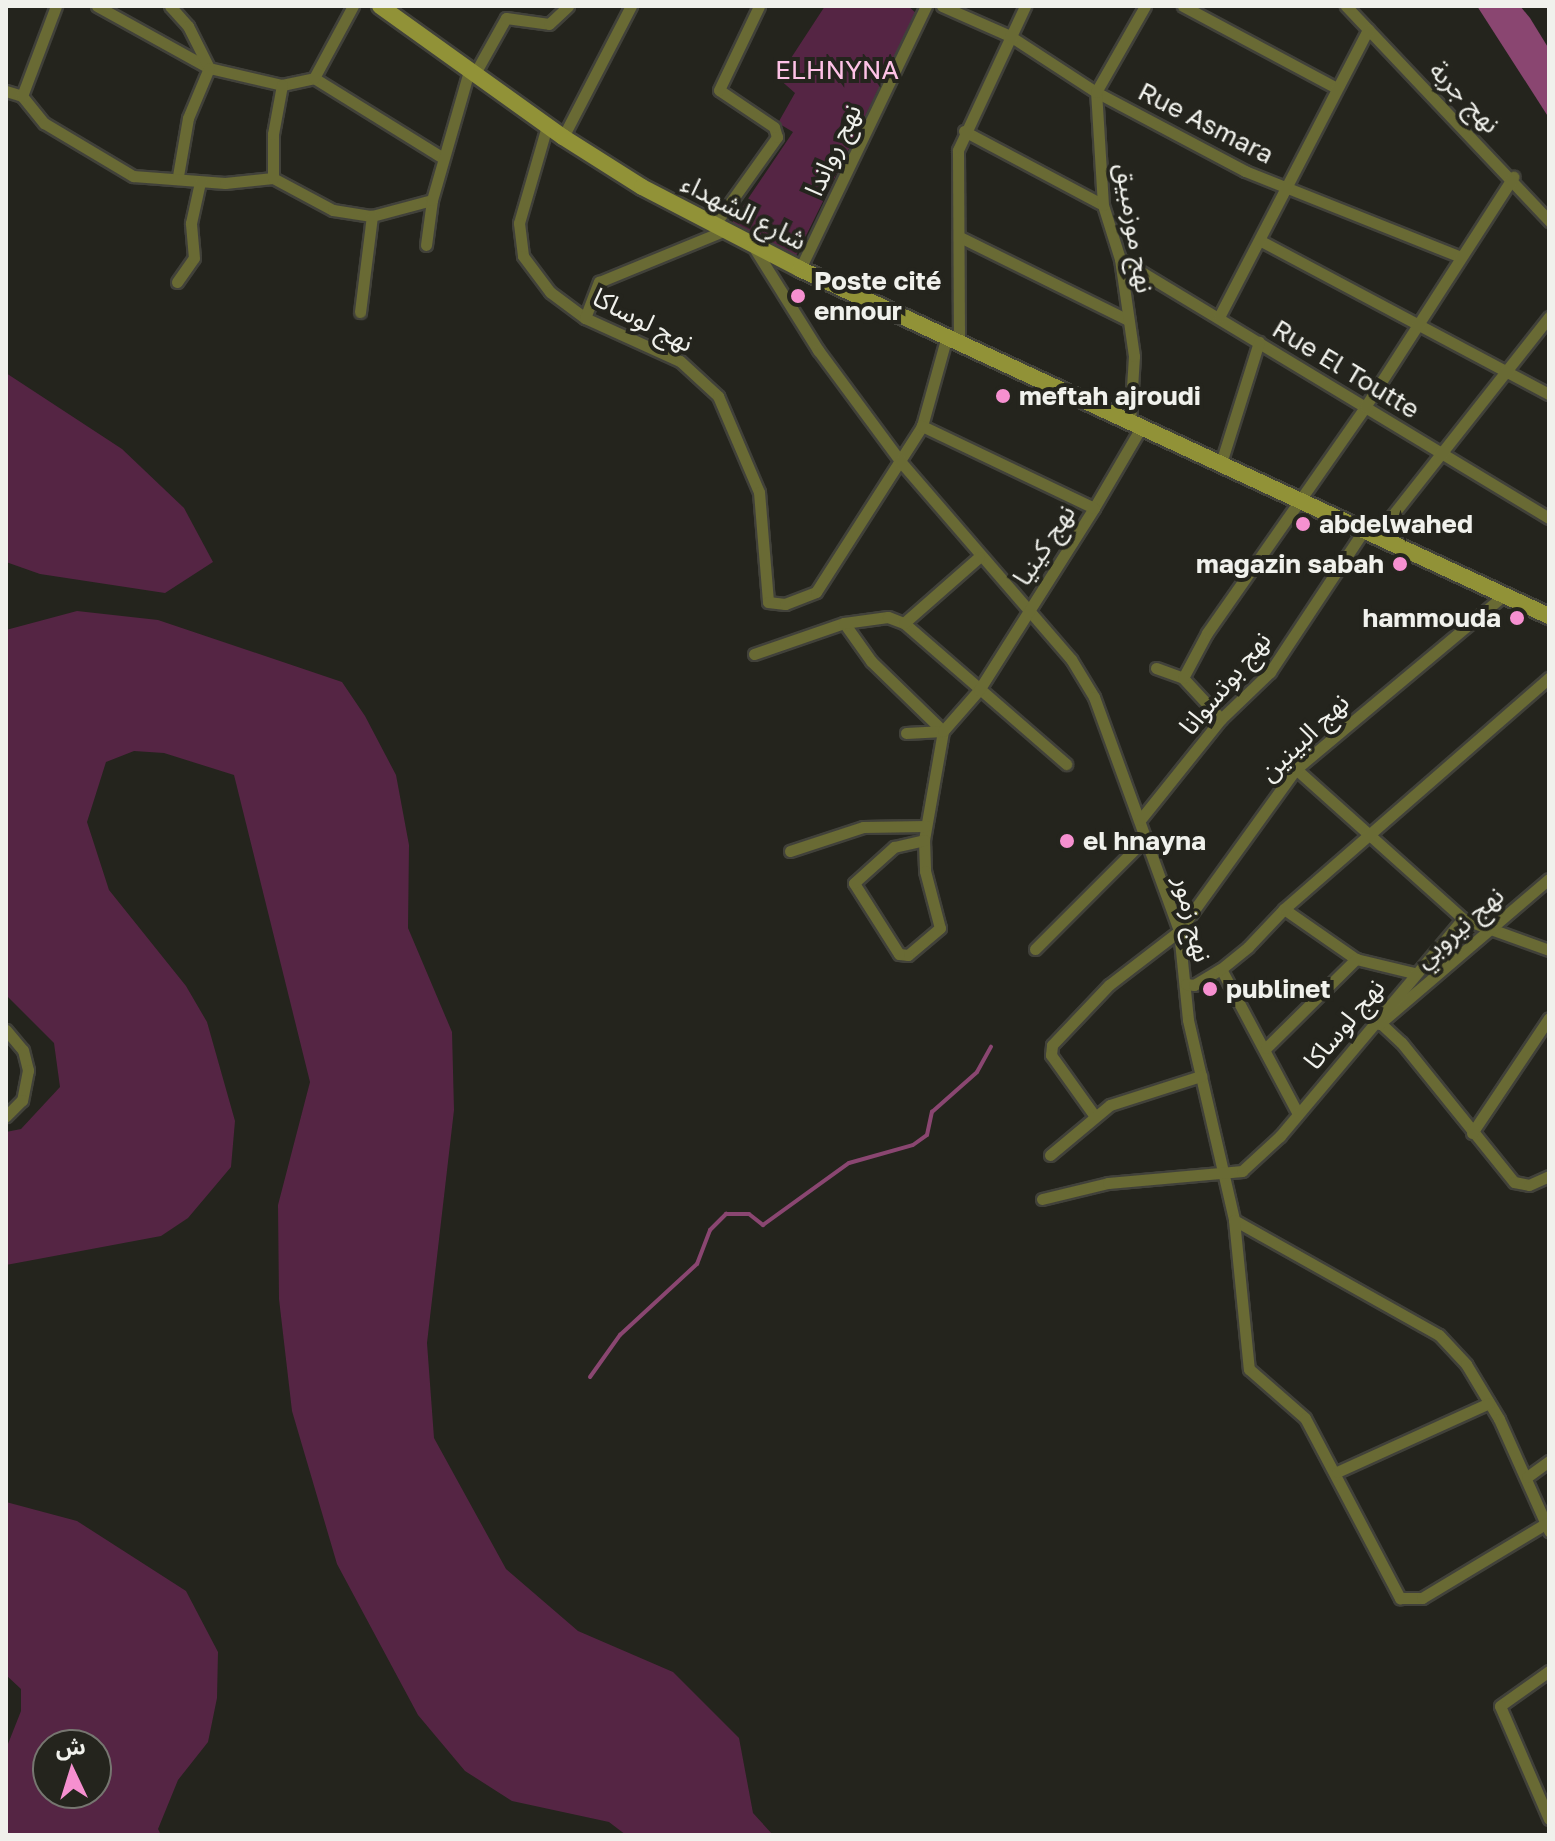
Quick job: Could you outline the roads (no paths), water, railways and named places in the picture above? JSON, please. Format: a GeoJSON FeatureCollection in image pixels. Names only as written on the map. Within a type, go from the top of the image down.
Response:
{"type":"FeatureCollection","features":[{"type":"Feature","properties":{"kind":"main road","name":"شارع الشهداء"},"geometry":{"type":"LineString","coordinates":[[380,6],[563,137],[800,269],[1298,497],[1549,616]]}},
{"type":"Feature","properties":{"kind":"street"},"geometry":{"type":"LineString","coordinates":[[22,96],[56,6]]}},
{"type":"Feature","properties":{"kind":"street"},"geometry":{"type":"LineString","coordinates":[[97,6],[209,68],[282,85],[314,78],[443,158]]}},
{"type":"Feature","properties":{"kind":"street"},"geometry":{"type":"LineString","coordinates":[[170,6],[188,26],[209,68],[188,118],[178,176]]}},
{"type":"Feature","properties":{"kind":"street"},"geometry":{"type":"LineString","coordinates":[[314,78],[353,6]]}},
{"type":"Feature","properties":{"kind":"street"},"geometry":{"type":"LineString","coordinates":[[426,245],[432,200],[443,158],[472,73],[506,18],[549,24],[568,6]]}},
{"type":"Feature","properties":{"kind":"street"},"geometry":{"type":"LineString","coordinates":[[563,137],[631,6]]}},
{"type":"Feature","properties":{"kind":"street"},"geometry":{"type":"LineString","coordinates":[[585,318],[599,282],[721,226],[777,137],[774,127],[719,90],[759,6]]}},
{"type":"Feature","properties":{"kind":"street","name":"نهج رواندا"},"geometry":{"type":"LineString","coordinates":[[800,269],[926,6]]}},
{"type":"Feature","properties":{"kind":"street","name":"Rue Asmara"},"geometry":{"type":"LineString","coordinates":[[942,6],[1010,36],[1096,92],[1285,186],[1461,257]]}},
{"type":"Feature","properties":{"kind":"street","name":"نهج لوساكا"},"geometry":{"type":"LineString","coordinates":[[547,126],[522,205],[519,247],[539,280],[585,318],[680,361],[718,396],[759,492],[768,602],[785,604],[816,592],[922,426],[953,339],[962,238],[958,158],[964,131],[1025,6]]}},
{"type":"Feature","properties":{"kind":"street"},"geometry":{"type":"LineString","coordinates":[[1096,92],[1145,6]]}},
{"type":"Feature","properties":{"kind":"street"},"geometry":{"type":"LineString","coordinates":[[1183,6],[1335,87]]}},
{"type":"Feature","properties":{"kind":"street","name":"نهج جربة"},"geometry":{"type":"LineString","coordinates":[[1346,6],[1513,177],[1549,221]]}},
{"type":"Feature","properties":{"kind":"street"},"geometry":{"type":"LineString","coordinates":[[1219,317],[1261,241],[1335,87],[1368,29]]}},
{"type":"Feature","properties":{"kind":"street"},"geometry":{"type":"LineString","coordinates":[[273,178],[273,134],[282,85]]}},
{"type":"Feature","properties":{"kind":"street"},"geometry":{"type":"LineString","coordinates":[[6,91],[22,96],[44,123],[116,170],[149,178],[178,176],[200,182],[273,178],[333,210],[372,216],[432,200]]}},
{"type":"Feature","properties":{"kind":"street","name":"نهج موزمبيق"},"geometry":{"type":"LineString","coordinates":[[1096,92],[1103,205],[1120,259],[1135,387],[1136,423]]}},
{"type":"Feature","properties":{"kind":"street"},"geometry":{"type":"LineString","coordinates":[[964,131],[1103,205]]}},
{"type":"Feature","properties":{"kind":"street"},"geometry":{"type":"LineString","coordinates":[[1183,678],[1298,497],[1365,407],[1513,177]]}},
{"type":"Feature","properties":{"kind":"street"},"geometry":{"type":"LineString","coordinates":[[177,282],[194,258],[191,223],[200,182]]}},
{"type":"Feature","properties":{"kind":"street"},"geometry":{"type":"LineString","coordinates":[[360,312],[372,216]]}},
{"type":"Feature","properties":{"kind":"street"},"geometry":{"type":"LineString","coordinates":[[962,238],[1128,320]]}},
{"type":"Feature","properties":{"kind":"street"},"geometry":{"type":"LineString","coordinates":[[1261,241],[1549,394]]}},
{"type":"Feature","properties":{"kind":"street","name":"نهج زمور"},"geometry":{"type":"LineString","coordinates":[[751,242],[818,350],[900,461],[979,557],[1071,659],[1094,697],[1179,931],[1201,1076],[1234,1220],[1244,1286],[1247,1362],[1254,1375],[1298,1407],[1337,1472],[1404,1601],[1422,1598],[1547,1528]]}},
{"type":"Feature","properties":{"kind":"street","name":"Rue El Toutte"},"geometry":{"type":"LineString","coordinates":[[1120,259],[1549,518]]}},
{"type":"Feature","properties":{"kind":"street","name":"نهج بوتسوانا"},"geometry":{"type":"LineString","coordinates":[[1140,820],[1221,719],[1270,672],[1370,533],[1549,317]]}},
{"type":"Feature","properties":{"kind":"street"},"geometry":{"type":"LineString","coordinates":[[1221,463],[1259,342]]}},
{"type":"Feature","properties":{"kind":"street"},"geometry":{"type":"LineString","coordinates":[[1094,508],[1136,423]]}},
{"type":"Feature","properties":{"kind":"street","name":"نهج كينيا"},"geometry":{"type":"LineString","coordinates":[[922,426],[1094,508],[979,690],[943,731]]}},
{"type":"Feature","properties":{"kind":"street"},"geometry":{"type":"LineString","coordinates":[[904,623],[979,557]]}},
{"type":"Feature","properties":{"kind":"street","name":"نهج البينين"},"geometry":{"type":"LineString","coordinates":[[1094,1115],[1051,1055],[1052,1045],[1109,985],[1179,931],[1296,769],[1504,595]]}},
{"type":"Feature","properties":{"kind":"street"},"geometry":{"type":"LineString","coordinates":[[754,654],[844,623],[888,617],[904,623],[1066,764]]}},
{"type":"Feature","properties":{"kind":"street"},"geometry":{"type":"LineString","coordinates":[[844,623],[871,661],[943,731]]}},
{"type":"Feature","properties":{"kind":"street"},"geometry":{"type":"LineString","coordinates":[[1156,668],[1183,678],[1221,719]]}},
{"type":"Feature","properties":{"kind":"street"},"geometry":{"type":"LineString","coordinates":[[1186,984],[1194,985],[1221,969],[1284,909],[1372,837],[1549,678]]}},
{"type":"Feature","properties":{"kind":"street"},"geometry":{"type":"LineString","coordinates":[[906,733],[943,731]]}},
{"type":"Feature","properties":{"kind":"street"},"geometry":{"type":"LineString","coordinates":[[924,840],[894,847],[854,883],[899,954],[908,955],[940,928],[925,871],[924,840],[943,731]]}},
{"type":"Feature","properties":{"kind":"street"},"geometry":{"type":"LineString","coordinates":[[1296,769],[1463,919],[1549,950]]}},
{"type":"Feature","properties":{"kind":"street"},"geometry":{"type":"LineString","coordinates":[[790,851],[863,827],[926,826]]}},
{"type":"Feature","properties":{"kind":"street"},"geometry":{"type":"LineString","coordinates":[[1035,949],[1145,839]]}},
{"type":"Feature","properties":{"kind":"street","name":"نهج نيروبي"},"geometry":{"type":"LineString","coordinates":[[1378,1021],[1549,879]]}},
{"type":"Feature","properties":{"kind":"street"},"geometry":{"type":"LineString","coordinates":[[1284,909],[1356,959],[1414,973]]}},
{"type":"Feature","properties":{"kind":"street","name":"نهج لوساكا"},"geometry":{"type":"LineString","coordinates":[[1042,1199],[1108,1183],[1242,1171],[1256,1161],[1298,1114],[1360,1038],[1378,1021],[1414,973],[1463,919]]}},
{"type":"Feature","properties":{"kind":"street"},"geometry":{"type":"LineString","coordinates":[[1266,1048],[1356,959]]}},
{"type":"Feature","properties":{"kind":"street"},"geometry":{"type":"LineString","coordinates":[[1221,969],[1266,1048],[1298,1114]]}},
{"type":"Feature","properties":{"kind":"street"},"geometry":{"type":"LineString","coordinates":[[1472,1133],[1549,1018]]}},
{"type":"Feature","properties":{"kind":"street"},"geometry":{"type":"LineString","coordinates":[[1378,1021],[1401,1042],[1514,1182],[1529,1185],[1549,1176]]}},
{"type":"Feature","properties":{"kind":"street"},"geometry":{"type":"LineString","coordinates":[[6,1030],[23,1050],[28,1087],[6,1116]]}},
{"type":"Feature","properties":{"kind":"street"},"geometry":{"type":"LineString","coordinates":[[1050,1155],[1094,1115],[1201,1076]]}},
{"type":"Feature","properties":{"kind":"street"},"geometry":{"type":"LineString","coordinates":[[1234,1220],[1439,1335],[1466,1364],[1489,1403],[1527,1477],[1547,1528]]}},
{"type":"Feature","properties":{"kind":"street"},"geometry":{"type":"LineString","coordinates":[[1337,1472],[1489,1403]]}},
{"type":"Feature","properties":{"kind":"street"},"geometry":{"type":"LineString","coordinates":[[1527,1477],[1549,1461]]}},
{"type":"Feature","properties":{"kind":"street"},"geometry":{"type":"LineString","coordinates":[[1549,1671],[1500,1706],[1549,1819]]}},
{"type":"Feature","properties":{"kind":"waterway"},"geometry":{"type":"LineString","coordinates":[[590,1377],[620,1335],[697,1264],[710,1230],[726,1214],[749,1214],[763,1225],[849,1163],[913,1145],[927,1135],[932,1112],[977,1072],[991,1047]]}},
{"type":"Feature","properties":{"kind":"place","name":"Poste cité ennour"},"geometry":{"type":"Point","coordinates":[798,296]}},
{"type":"Feature","properties":{"kind":"place","name":"meftah ajroudi"},"geometry":{"type":"Point","coordinates":[1003,396]}},
{"type":"Feature","properties":{"kind":"place","name":"abdelwahed"},"geometry":{"type":"Point","coordinates":[1303,524]}},
{"type":"Feature","properties":{"kind":"place","name":"magazin sabah"},"geometry":{"type":"Point","coordinates":[1400,564]}},
{"type":"Feature","properties":{"kind":"place","name":"hammouda"},"geometry":{"type":"Point","coordinates":[1517,618]}},
{"type":"Feature","properties":{"kind":"place","name":"el hnayna"},"geometry":{"type":"Point","coordinates":[1067,841]}},
{"type":"Feature","properties":{"kind":"place","name":"publinet"},"geometry":{"type":"Point","coordinates":[1210,989]}},
{"type":"Feature","properties":{"kind":"park label","name":"ELHNYNA"},"geometry":{"type":"Point","coordinates":[837,70]}}]}
